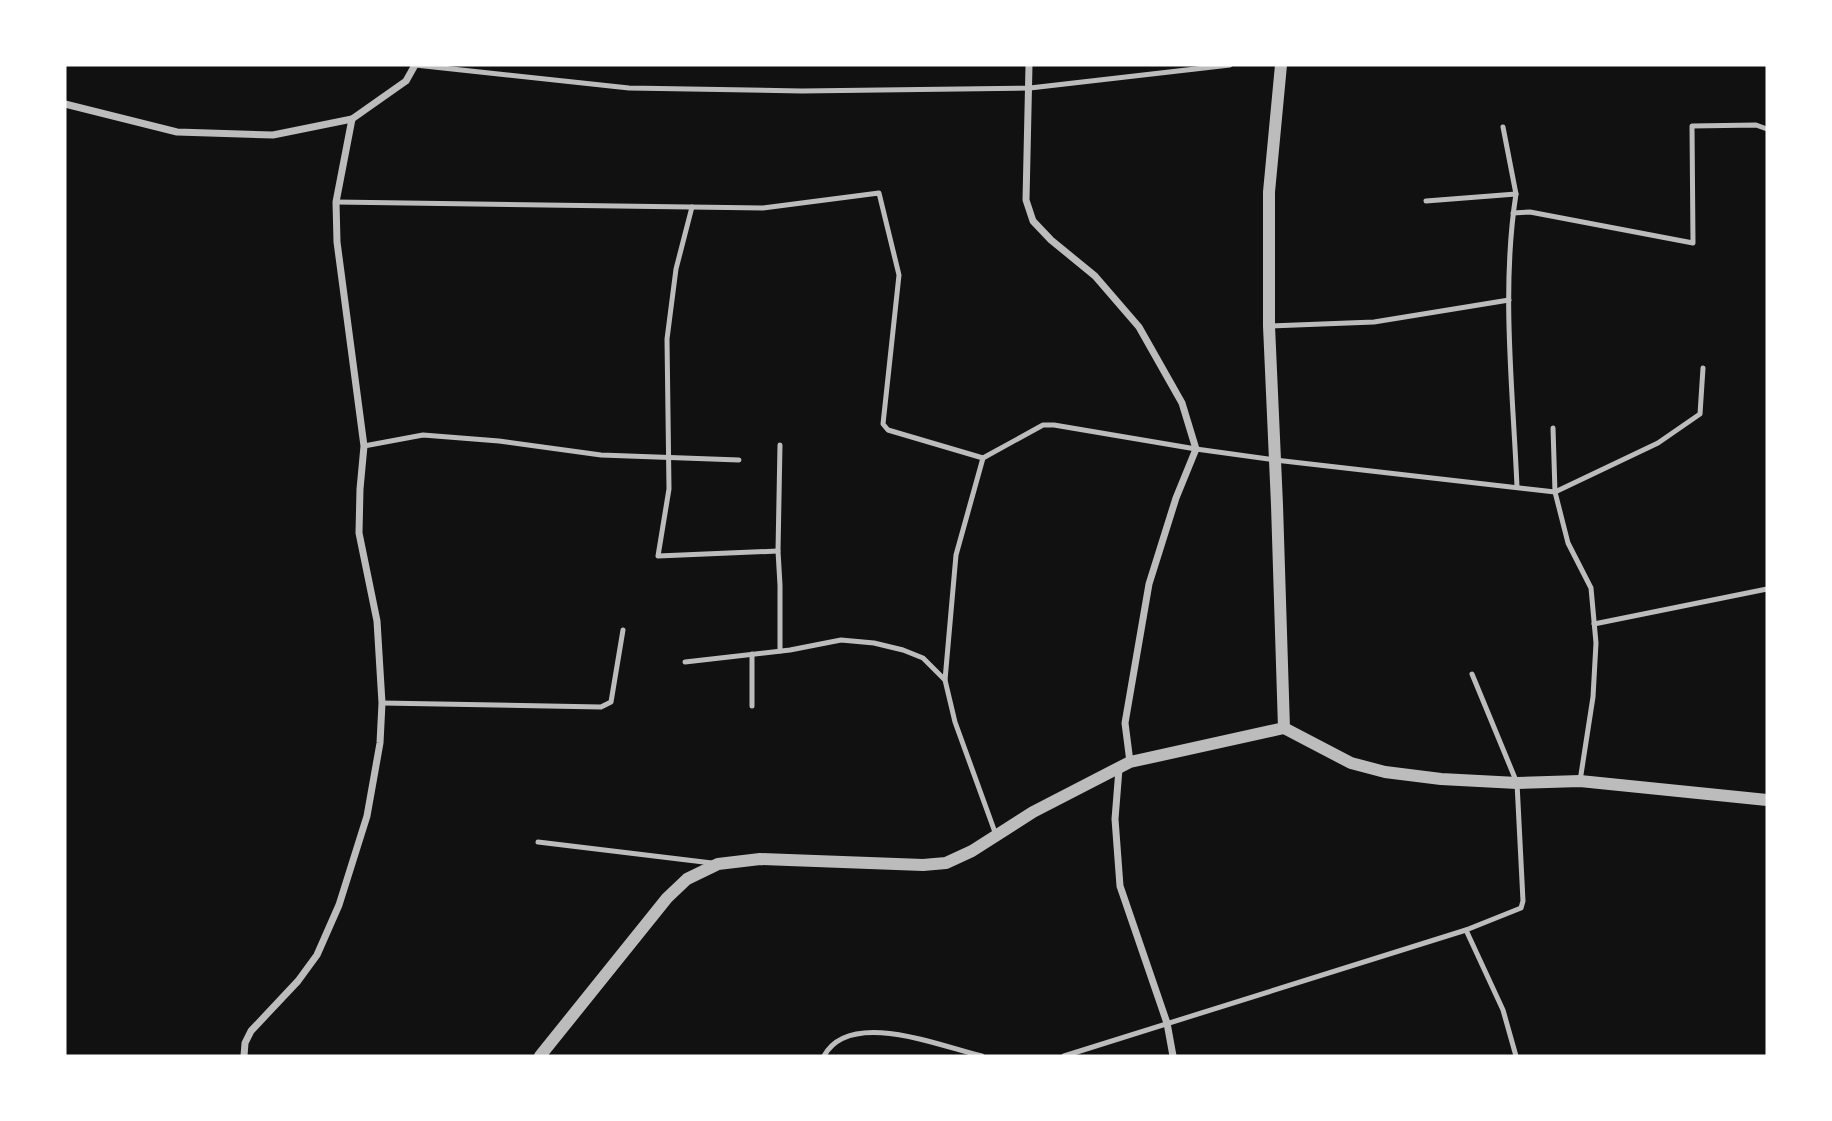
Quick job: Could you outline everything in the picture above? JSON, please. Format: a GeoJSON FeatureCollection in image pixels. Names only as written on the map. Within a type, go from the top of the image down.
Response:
{"type":"FeatureCollection","features":[{"type":"Feature","properties":{"kind":"street"},"geometry":{"type":"LineString","coordinates":[[65,104],[177,132],[273,135],[352,119],[406,81],[415,65]]}},
{"type":"Feature","properties":{"kind":"street"},"geometry":{"type":"LineString","coordinates":[[1029,65],[1026,200],[1032,220],[1051,240],[1095,276],[1139,327],[1182,403],[1196,449],[1176,498],[1149,584],[1125,723],[1125,766],[1115,819],[1120,886],[1166,1025],[1173,1056]]}},
{"type":"Feature","properties":{"kind":"street"},"geometry":{"type":"LineString","coordinates":[[1281,65],[1269,192],[1269,326],[1284,728]]}},
{"type":"Feature","properties":{"kind":"street"},"geometry":{"type":"LineString","coordinates":[[244,1056],[251,1031],[298,981],[317,955],[339,905],[368,816],[380,743],[382,703],[377,621],[359,533],[365,446],[337,242],[335,202],[352,119]]}},
{"type":"Feature","properties":{"kind":"street"},"geometry":{"type":"LineString","coordinates":[[540,1056],[667,898],[687,879],[718,864],[760,859],[923,865],[946,863],[972,851],[1033,812],[1125,766],[1284,728],[1351,763],[1385,772],[1441,779],[1517,783],[1580,781],[1767,800]]}},
{"type":"Feature","properties":{"kind":"lane"},"geometry":{"type":"LineString","coordinates":[[415,65],[629,88],[802,92],[1030,88],[1230,65]]}},
{"type":"Feature","properties":{"kind":"lane"},"geometry":{"type":"LineString","coordinates":[[1513,214],[1530,212],[1693,243],[1692,126],[1756,125],[1767,129]]}},
{"type":"Feature","properties":{"kind":"lane"},"geometry":{"type":"LineString","coordinates":[[1503,127],[1516,194],[1509,299],[1517,487]]}},
{"type":"Feature","properties":{"kind":"lane"},"geometry":{"type":"LineString","coordinates":[[335,202],[763,208],[878,193],[899,275],[883,424],[888,430],[983,458],[1043,425],[1054,425],[1275,460],[1555,492],[1658,443],[1700,414],[1703,368]]}},
{"type":"Feature","properties":{"kind":"lane"},"geometry":{"type":"LineString","coordinates":[[1426,201],[1516,194]]}},
{"type":"Feature","properties":{"kind":"lane"},"geometry":{"type":"LineString","coordinates":[[692,207],[676,269],[667,339],[669,489],[658,556],[778,551]]}},
{"type":"Feature","properties":{"kind":"lane"},"geometry":{"type":"LineString","coordinates":[[1269,326],[1374,322],[1509,299]]}},
{"type":"Feature","properties":{"kind":"lane"},"geometry":{"type":"LineString","coordinates":[[1553,428],[1555,492],[1568,543],[1591,589],[1596,643],[1593,697],[1580,781]]}},
{"type":"Feature","properties":{"kind":"lane"},"geometry":{"type":"LineString","coordinates":[[365,446],[422,435],[499,441],[601,455],[740,460]]}},
{"type":"Feature","properties":{"kind":"lane"},"geometry":{"type":"LineString","coordinates":[[780,445],[780,651]]}},
{"type":"Feature","properties":{"kind":"lane"},"geometry":{"type":"LineString","coordinates":[[983,458],[956,555],[944,680],[955,722],[996,835]]}},
{"type":"Feature","properties":{"kind":"lane"},"geometry":{"type":"LineString","coordinates":[[1594,624],[1767,589]]}},
{"type":"Feature","properties":{"kind":"lane"},"geometry":{"type":"LineString","coordinates":[[382,703],[601,707],[611,702],[623,630]]}},
{"type":"Feature","properties":{"kind":"lane"},"geometry":{"type":"LineString","coordinates":[[685,662],[780,651],[841,640],[874,643],[903,650],[923,658],[944,680]]}},
{"type":"Feature","properties":{"kind":"lane"},"geometry":{"type":"LineString","coordinates":[[752,654],[752,706]]}},
{"type":"Feature","properties":{"kind":"lane"},"geometry":{"type":"LineString","coordinates":[[1064,1056],[1466,930],[1521,908],[1523,901],[1517,783],[1472,674]]}},
{"type":"Feature","properties":{"kind":"lane"},"geometry":{"type":"LineString","coordinates":[[538,842],[718,864]]}},
{"type":"Feature","properties":{"kind":"lane"},"geometry":{"type":"LineString","coordinates":[[1466,930],[1503,1010],[1516,1056]]}},
{"type":"Feature","properties":{"kind":"lane"},"geometry":{"type":"LineString","coordinates":[[824,1056],[830,1046],[839,1039],[864,1033],[897,1034],[982,1056]]}}]}
